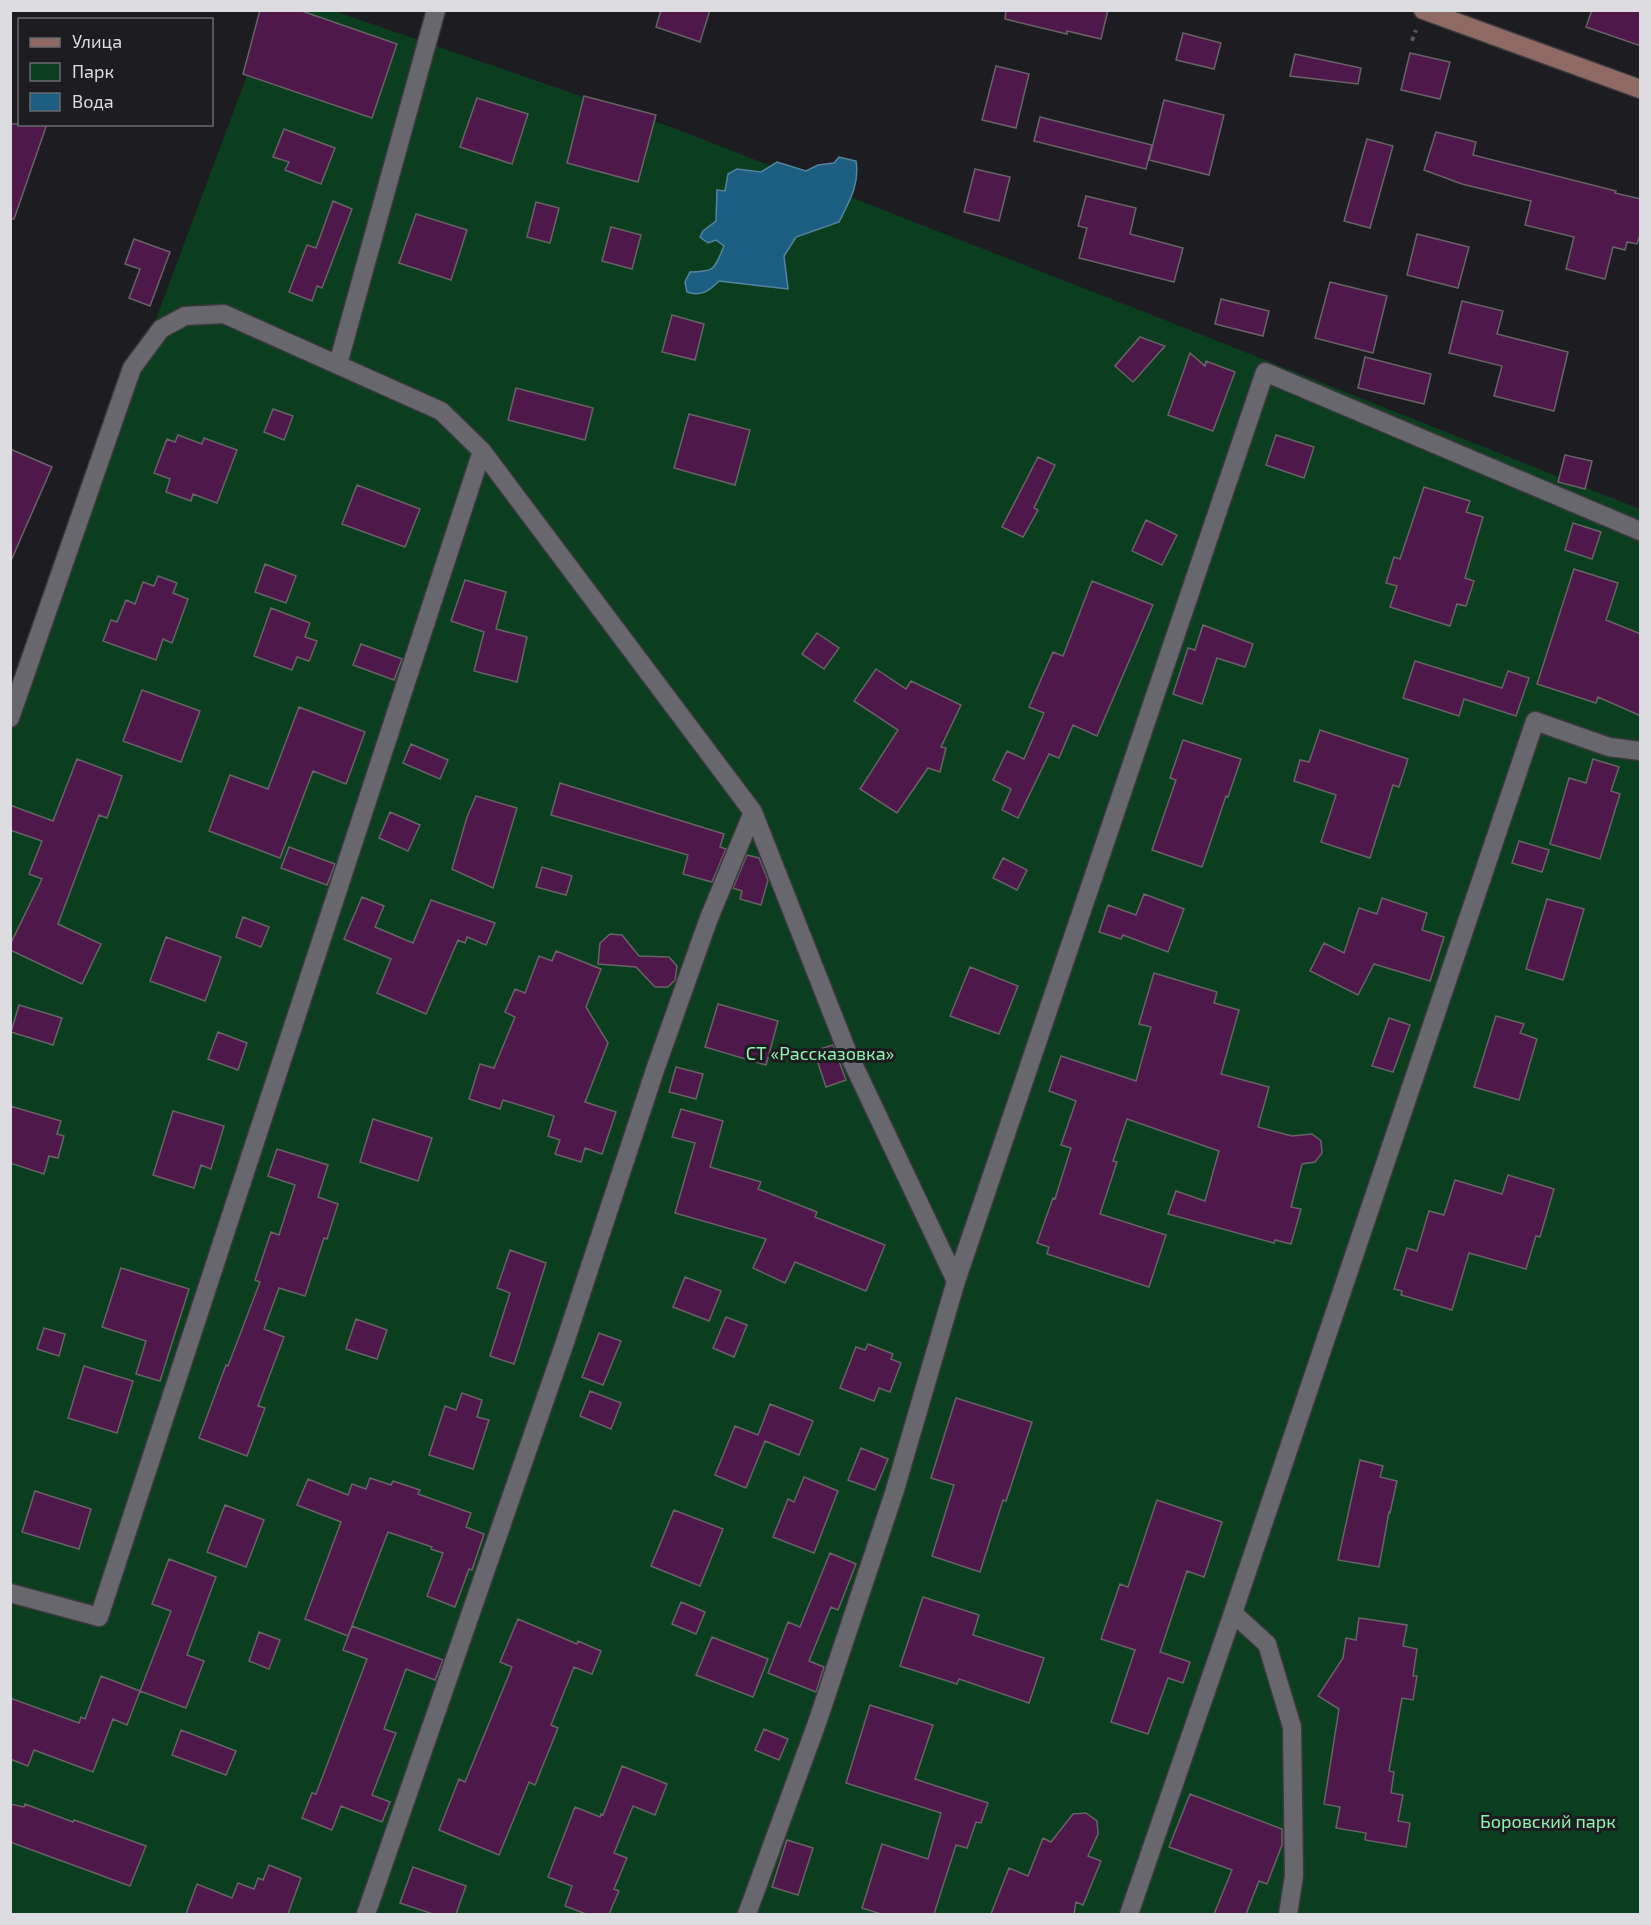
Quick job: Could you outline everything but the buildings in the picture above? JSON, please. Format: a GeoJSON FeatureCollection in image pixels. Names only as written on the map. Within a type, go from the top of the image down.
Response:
{"type":"FeatureCollection","features":[{"type":"Feature","properties":{"kind":"main road"},"geometry":{"type":"LineString","coordinates":[[1423,10],[1641,89]]}},
{"type":"Feature","properties":{"kind":"street"},"geometry":{"type":"LineString","coordinates":[[338,364],[436,10]]}},
{"type":"Feature","properties":{"kind":"street"},"geometry":{"type":"LineString","coordinates":[[10,718],[132,368],[161,329],[185,316],[224,314],[441,411],[482,451],[753,812],[848,1051],[956,1281]]}},
{"type":"Feature","properties":{"kind":"street"},"geometry":{"type":"LineString","coordinates":[[747,1914],[817,1723],[890,1504],[956,1281],[1265,372],[1641,531]]}},
{"type":"Feature","properties":{"kind":"street"},"geometry":{"type":"LineString","coordinates":[[10,1593],[99,1617],[482,451]]}},
{"type":"Feature","properties":{"kind":"street"},"geometry":{"type":"LineString","coordinates":[[1129,1914],[1535,721],[1609,747],[1641,750]]}},
{"type":"Feature","properties":{"kind":"street"},"geometry":{"type":"LineString","coordinates":[[366,1914],[563,1348],[656,1067],[709,918],[753,812]]}},
{"type":"Feature","properties":{"kind":"street"},"geometry":{"type":"LineString","coordinates":[[1233,1613],[1267,1644],[1292,1727],[1294,1876],[1287,1914]]}},
{"type":"Feature","properties":{"kind":"green space","name":"СТ «Рассказовка»"},"geometry":{"type":"Polygon","coordinates":[[[271,11],[334,11],[671,127],[1640,509],[1640,1914],[11,1914],[10,710],[271,11]]]}},
{"type":"Feature","properties":{"kind":"water"},"geometry":{"type":"Polygon","coordinates":[[[839,157],[856,161],[853,193],[839,222],[796,237],[784,256],[788,289],[719,281],[704,292],[696,294],[687,292],[685,282],[690,272],[713,268],[724,246],[716,240],[708,243],[700,237],[703,231],[716,221],[717,190],[725,191],[728,174],[737,169],[761,172],[777,162],[806,171],[818,165],[834,163],[839,157]]]}},
{"type":"Feature","properties":{"kind":"park label","name":"Боровский парк"},"geometry":{"type":"Point","coordinates":[1548,1822]}}]}
